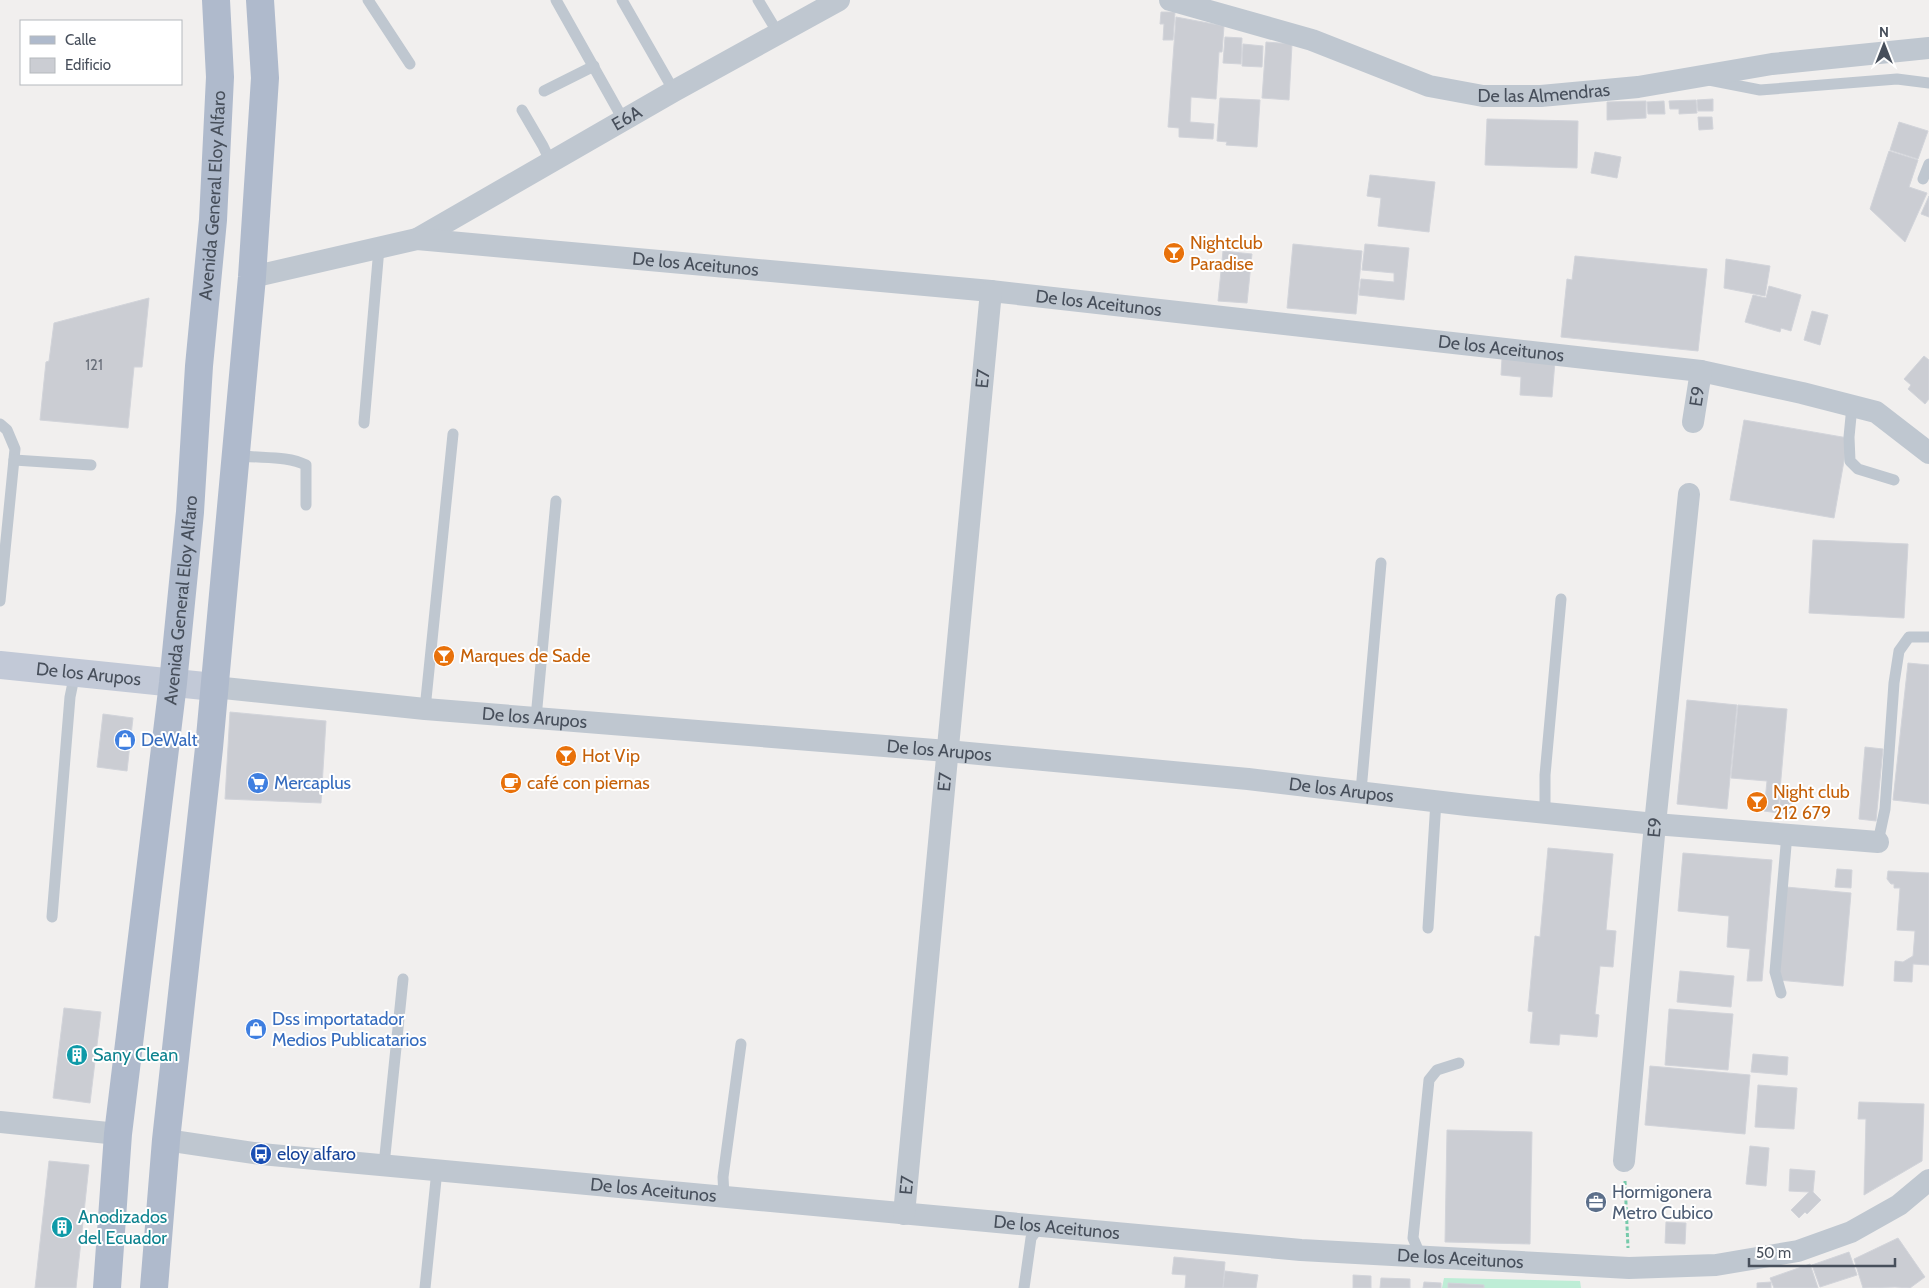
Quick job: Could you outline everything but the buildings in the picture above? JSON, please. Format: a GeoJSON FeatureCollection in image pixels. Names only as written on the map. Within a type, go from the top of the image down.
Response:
{"type":"FeatureCollection","features":[{"type":"Feature","properties":{"kind":"main road","name":"Avenida General Eloy Alfaro"},"geometry":{"type":"LineString","coordinates":[[107,1288],[118,1134],[173,683],[190,512],[199,366],[213,220],[220,76],[216,0]]}},
{"type":"Feature","properties":{"kind":"main road"},"geometry":{"type":"LineString","coordinates":[[154,1288],[166,1140],[202,817],[252,277],[265,78],[260,0]]}},
{"type":"Feature","properties":{"kind":"street","name":"E6A"},"geometry":{"type":"LineString","coordinates":[[418,239],[624,122],[674,91],[839,0]]}},
{"type":"Feature","properties":{"kind":"street","name":"De las Almendras"},"geometry":{"type":"LineString","coordinates":[[1170,0],[1312,40],[1429,86],[1483,96],[1541,96],[1638,86],[1772,64],[1929,48]]}},
{"type":"Feature","properties":{"kind":"street","name":"De los Aceitunos"},"geometry":{"type":"LineString","coordinates":[[252,277],[418,239],[991,291],[1701,371],[1876,412],[1929,453]]}},
{"type":"Feature","properties":{"kind":"street","name":"E7"},"geometry":{"type":"LineString","coordinates":[[904,1214],[991,291]]}},
{"type":"Feature","properties":{"kind":"street","name":"E9"},"geometry":{"type":"LineString","coordinates":[[1693,422],[1701,371]]}},
{"type":"Feature","properties":{"kind":"street","name":"E9"},"geometry":{"type":"LineString","coordinates":[[1624,1161],[1655,824],[1689,494]]}},
{"type":"Feature","properties":{"kind":"street","name":"De los Arupos"},"geometry":{"type":"LineString","coordinates":[[0,665],[425,709],[947,751],[1248,779],[1436,802],[1655,824],[1878,842]]}},
{"type":"Feature","properties":{"kind":"street"},"geometry":{"type":"LineString","coordinates":[[0,1122],[118,1134]]}},
{"type":"Feature","properties":{"kind":"street","name":"De los Aceitunos"},"geometry":{"type":"LineString","coordinates":[[166,1140],[261,1154],[1301,1250],[1629,1268],[1716,1265],[1798,1251],[1851,1232],[1899,1205],[1929,1180]]}},
{"type":"Feature","properties":{"kind":"lane"},"geometry":{"type":"LineString","coordinates":[[368,0],[410,64]]}},
{"type":"Feature","properties":{"kind":"lane"},"geometry":{"type":"LineString","coordinates":[[556,0],[624,122]]}},
{"type":"Feature","properties":{"kind":"lane"},"geometry":{"type":"LineString","coordinates":[[622,0],[674,91]]}},
{"type":"Feature","properties":{"kind":"lane"},"geometry":{"type":"LineString","coordinates":[[758,0],[778,33]]}},
{"type":"Feature","properties":{"kind":"lane"},"geometry":{"type":"LineString","coordinates":[[544,91],[594,66]]}},
{"type":"Feature","properties":{"kind":"lane"},"geometry":{"type":"LineString","coordinates":[[1695,77],[1760,90],[1897,79],[1929,83]]}},
{"type":"Feature","properties":{"kind":"lane"},"geometry":{"type":"LineString","coordinates":[[522,110],[543,146],[550,163]]}},
{"type":"Feature","properties":{"kind":"lane"},"geometry":{"type":"LineString","coordinates":[[1923,179],[1929,164]]}},
{"type":"Feature","properties":{"kind":"lane"},"geometry":{"type":"LineString","coordinates":[[364,423],[379,248]]}},
{"type":"Feature","properties":{"kind":"lane"},"geometry":{"type":"LineString","coordinates":[[1852,406],[1849,437],[1850,461],[1858,469],[1894,480]]}},
{"type":"Feature","properties":{"kind":"lane"},"geometry":{"type":"LineString","coordinates":[[0,424],[8,430],[15,449],[0,601]]}},
{"type":"Feature","properties":{"kind":"lane"},"geometry":{"type":"LineString","coordinates":[[425,709],[453,434]]}},
{"type":"Feature","properties":{"kind":"lane"},"geometry":{"type":"LineString","coordinates":[[236,455],[250,458],[296,460],[306,465],[306,505]]}},
{"type":"Feature","properties":{"kind":"lane"},"geometry":{"type":"LineString","coordinates":[[14,460],[92,465]]}},
{"type":"Feature","properties":{"kind":"lane"},"geometry":{"type":"LineString","coordinates":[[536,718],[556,501]]}},
{"type":"Feature","properties":{"kind":"lane"},"geometry":{"type":"LineString","coordinates":[[1361,792],[1381,563]]}},
{"type":"Feature","properties":{"kind":"lane"},"geometry":{"type":"LineString","coordinates":[[1545,812],[1545,775],[1561,598]]}},
{"type":"Feature","properties":{"kind":"lane"},"geometry":{"type":"LineString","coordinates":[[1878,842],[1885,809],[1894,682],[1899,651],[1909,637],[1929,637]]}},
{"type":"Feature","properties":{"kind":"lane"},"geometry":{"type":"LineString","coordinates":[[52,917],[70,697],[75,673]]}},
{"type":"Feature","properties":{"kind":"lane"},"geometry":{"type":"LineString","coordinates":[[1428,928],[1436,802]]}},
{"type":"Feature","properties":{"kind":"lane"},"geometry":{"type":"LineString","coordinates":[[1782,993],[1775,972],[1787,834]]}},
{"type":"Feature","properties":{"kind":"lane"},"geometry":{"type":"LineString","coordinates":[[384,1165],[403,979]]}},
{"type":"Feature","properties":{"kind":"lane"},"geometry":{"type":"LineString","coordinates":[[724,1197],[723,1177],[741,1044]]}},
{"type":"Feature","properties":{"kind":"lane"},"geometry":{"type":"LineString","coordinates":[[1421,1256],[1414,1238],[1429,1080],[1437,1070],[1459,1063]]}},
{"type":"Feature","properties":{"kind":"lane"},"geometry":{"type":"LineString","coordinates":[[425,1288],[437,1170]]}},
{"type":"Feature","properties":{"kind":"lane"},"geometry":{"type":"LineString","coordinates":[[1024,1288],[1031,1238],[1040,1226]]}},
{"type":"Feature","properties":{"kind":"path"},"geometry":{"type":"LineString","coordinates":[[1624,1161],[1629,1268]]}},
{"type":"Feature","properties":{"kind":"green space"},"geometry":{"type":"Polygon","coordinates":[[[1444,1278],[1580,1281],[1581,1288],[1442,1288],[1444,1278]]]}},
{"type":"Feature","properties":{"kind":"place","name":"Nightclub Paradise"},"geometry":{"type":"Point","coordinates":[1174,253]}},
{"type":"Feature","properties":{"kind":"place","name":"Marques de Sade"},"geometry":{"type":"Point","coordinates":[444,656]}},
{"type":"Feature","properties":{"kind":"place","name":"DeWalt"},"geometry":{"type":"Point","coordinates":[125,740]}},
{"type":"Feature","properties":{"kind":"place","name":"Hot Vip"},"geometry":{"type":"Point","coordinates":[566,756]}},
{"type":"Feature","properties":{"kind":"place","name":"Mercaplus"},"geometry":{"type":"Point","coordinates":[258,783]}},
{"type":"Feature","properties":{"kind":"place","name":"café con piernas"},"geometry":{"type":"Point","coordinates":[511,783]}},
{"type":"Feature","properties":{"kind":"place","name":"Night club 212 679"},"geometry":{"type":"Point","coordinates":[1757,802]}},
{"type":"Feature","properties":{"kind":"place","name":"Dss importatador Medios Publicatarios"},"geometry":{"type":"Point","coordinates":[256,1029]}},
{"type":"Feature","properties":{"kind":"place","name":"Sany Clean"},"geometry":{"type":"Point","coordinates":[77,1055]}},
{"type":"Feature","properties":{"kind":"place","name":"eloy alfaro"},"geometry":{"type":"Point","coordinates":[261,1154]}},
{"type":"Feature","properties":{"kind":"place","name":"Hormigonera Metro Cubico"},"geometry":{"type":"Point","coordinates":[1596,1202]}},
{"type":"Feature","properties":{"kind":"place","name":"Anodizados del Ecuador"},"geometry":{"type":"Point","coordinates":[62,1227]}}]}
